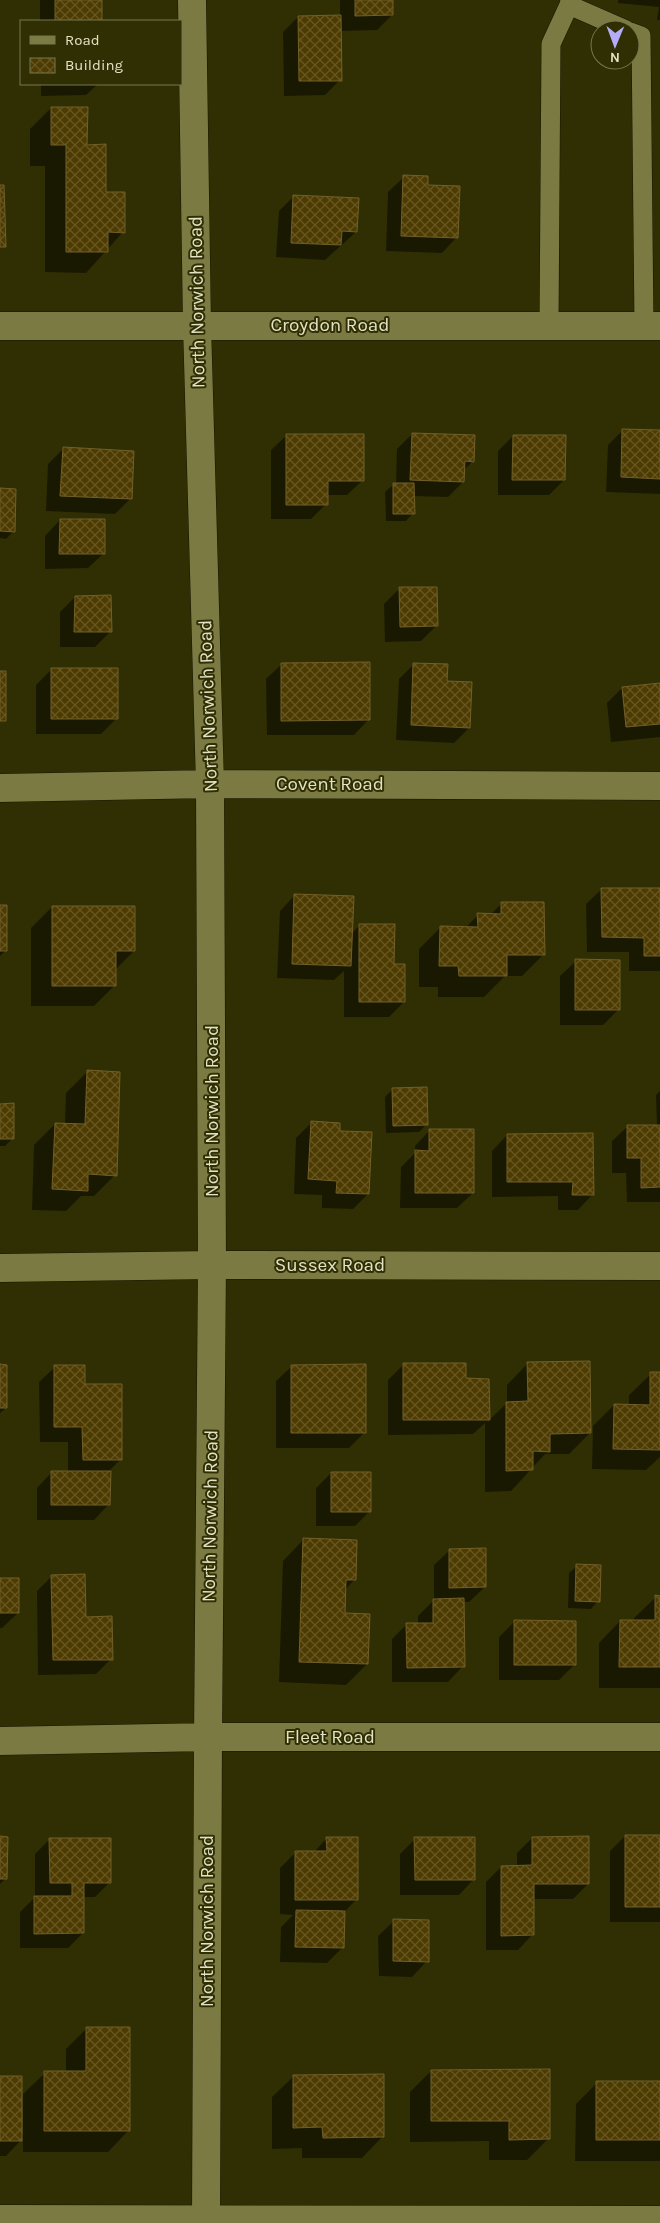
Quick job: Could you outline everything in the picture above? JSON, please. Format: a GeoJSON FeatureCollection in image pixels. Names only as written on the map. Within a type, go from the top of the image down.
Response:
{"type":"FeatureCollection","features":[{"type":"Feature","properties":{"kind":"street","name":"North Norwich Road"},"geometry":{"type":"LineString","coordinates":[[192,0],[197,325],[210,784],[212,1265],[206,2221]]}},
{"type":"Feature","properties":{"kind":"street","name":"Croydon Road"},"geometry":{"type":"LineString","coordinates":[[0,326],[652,326]]}},
{"type":"Feature","properties":{"kind":"street","name":"Covent Road"},"geometry":{"type":"LineString","coordinates":[[0,788],[210,784],[660,786]]}},
{"type":"Feature","properties":{"kind":"street","name":"Sussex Road"},"geometry":{"type":"LineString","coordinates":[[0,1268],[212,1265],[660,1266]]}},
{"type":"Feature","properties":{"kind":"street","name":"Fleet Road"},"geometry":{"type":"LineString","coordinates":[[0,1741],[208,1737],[660,1737]]}},
{"type":"Feature","properties":{"kind":"street"},"geometry":{"type":"LineString","coordinates":[[0,2219],[206,2221],[660,2220]]}},
{"type":"Feature","properties":{"kind":"lane"},"geometry":{"type":"LineString","coordinates":[[550,326],[551,44],[570,2],[606,20]]}},
{"type":"Feature","properties":{"kind":"lane"},"geometry":{"type":"LineString","coordinates":[[640,36],[652,326]]}},
{"type":"Feature","properties":{"kind":"building"},"geometry":{"type":"Polygon","coordinates":[[[55,0],[102,0],[102,20],[55,20],[55,0]]]}},
{"type":"Feature","properties":{"kind":"building"},"geometry":{"type":"Polygon","coordinates":[[[355,0],[393,0],[393,15],[355,16],[355,0]]]}},
{"type":"Feature","properties":{"kind":"building"},"geometry":{"type":"Polygon","coordinates":[[[341,15],[342,81],[299,81],[298,16],[341,15]]]}},
{"type":"Feature","properties":{"kind":"building"},"geometry":{"type":"Polygon","coordinates":[[[51,107],[88,107],[87,145],[106,144],[106,192],[125,192],[125,233],[108,232],[108,252],[66,252],[66,145],[51,145],[51,107]]]}},
{"type":"Feature","properties":{"kind":"building"},"geometry":{"type":"Polygon","coordinates":[[[403,175],[428,176],[428,185],[460,186],[458,238],[401,236],[403,175]]]}},
{"type":"Feature","properties":{"kind":"building"},"geometry":{"type":"Polygon","coordinates":[[[0,185],[4,185],[6,247],[0,247],[0,185]]]}},
{"type":"Feature","properties":{"kind":"building"},"geometry":{"type":"Polygon","coordinates":[[[293,195],[359,198],[357,232],[342,231],[341,245],[291,243],[293,195]]]}},
{"type":"Feature","properties":{"kind":"building"},"geometry":{"type":"Polygon","coordinates":[[[622,429],[660,430],[660,479],[621,477],[622,429]]]}},
{"type":"Feature","properties":{"kind":"building"},"geometry":{"type":"Polygon","coordinates":[[[412,433],[475,435],[474,462],[465,461],[464,482],[410,480],[412,433]]]}},
{"type":"Feature","properties":{"kind":"building"},"geometry":{"type":"Polygon","coordinates":[[[286,434],[364,434],[364,481],[328,481],[328,505],[286,505],[286,434]]]}},
{"type":"Feature","properties":{"kind":"building"},"geometry":{"type":"Polygon","coordinates":[[[513,435],[566,435],[565,480],[512,480],[513,435]]]}},
{"type":"Feature","properties":{"kind":"building"},"geometry":{"type":"Polygon","coordinates":[[[63,447],[134,451],[132,499],[60,496],[63,447]]]}},
{"type":"Feature","properties":{"kind":"building"},"geometry":{"type":"Polygon","coordinates":[[[393,483],[414,483],[415,514],[393,514],[393,483]]]}},
{"type":"Feature","properties":{"kind":"building"},"geometry":{"type":"Polygon","coordinates":[[[0,488],[16,489],[15,532],[0,531],[0,488]]]}},
{"type":"Feature","properties":{"kind":"building"},"geometry":{"type":"Polygon","coordinates":[[[60,519],[105,519],[105,554],[59,554],[60,519]]]}},
{"type":"Feature","properties":{"kind":"building"},"geometry":{"type":"Polygon","coordinates":[[[399,587],[437,587],[438,626],[400,627],[399,587]]]}},
{"type":"Feature","properties":{"kind":"building"},"geometry":{"type":"Polygon","coordinates":[[[111,595],[112,632],[74,632],[75,596],[111,595]]]}},
{"type":"Feature","properties":{"kind":"building"},"geometry":{"type":"Polygon","coordinates":[[[370,662],[370,720],[281,721],[281,663],[370,662]]]}},
{"type":"Feature","properties":{"kind":"building"},"geometry":{"type":"Polygon","coordinates":[[[413,663],[448,664],[447,681],[472,682],[470,728],[411,725],[413,663]]]}},
{"type":"Feature","properties":{"kind":"building"},"geometry":{"type":"Polygon","coordinates":[[[51,668],[118,668],[118,719],[51,719],[51,668]]]}},
{"type":"Feature","properties":{"kind":"building"},"geometry":{"type":"Polygon","coordinates":[[[0,671],[6,671],[6,721],[0,721],[0,671]]]}},
{"type":"Feature","properties":{"kind":"building"},"geometry":{"type":"Polygon","coordinates":[[[660,683],[660,724],[626,727],[622,687],[660,683]]]}},
{"type":"Feature","properties":{"kind":"building"},"geometry":{"type":"Polygon","coordinates":[[[601,888],[660,888],[660,956],[644,956],[644,938],[602,937],[601,888]]]}},
{"type":"Feature","properties":{"kind":"building"},"geometry":{"type":"Polygon","coordinates":[[[294,894],[354,896],[351,966],[292,964],[294,894]]]}},
{"type":"Feature","properties":{"kind":"building"},"geometry":{"type":"Polygon","coordinates":[[[501,902],[544,902],[545,955],[507,955],[507,976],[459,976],[458,966],[439,966],[440,926],[478,927],[477,913],[501,914],[501,902]]]}},
{"type":"Feature","properties":{"kind":"building"},"geometry":{"type":"Polygon","coordinates":[[[0,905],[7,905],[7,951],[0,951],[0,905]]]}},
{"type":"Feature","properties":{"kind":"building"},"geometry":{"type":"Polygon","coordinates":[[[52,906],[135,906],[135,951],[116,951],[116,986],[52,986],[52,906]]]}},
{"type":"Feature","properties":{"kind":"building"},"geometry":{"type":"Polygon","coordinates":[[[359,924],[395,924],[394,964],[405,964],[405,1002],[359,1002],[359,924]]]}},
{"type":"Feature","properties":{"kind":"building"},"geometry":{"type":"Polygon","coordinates":[[[575,959],[620,960],[620,1010],[575,1010],[575,959]]]}},
{"type":"Feature","properties":{"kind":"building"},"geometry":{"type":"Polygon","coordinates":[[[87,1070],[120,1072],[117,1176],[88,1174],[88,1191],[52,1189],[55,1123],[85,1124],[87,1070]]]}},
{"type":"Feature","properties":{"kind":"building"},"geometry":{"type":"Polygon","coordinates":[[[427,1087],[428,1125],[393,1126],[392,1088],[427,1087]]]}},
{"type":"Feature","properties":{"kind":"building"},"geometry":{"type":"Polygon","coordinates":[[[14,1103],[14,1139],[0,1139],[0,1104],[14,1103]]]}},
{"type":"Feature","properties":{"kind":"building"},"geometry":{"type":"Polygon","coordinates":[[[311,1121],[340,1123],[340,1131],[372,1132],[369,1194],[336,1193],[337,1181],[308,1179],[311,1121]]]}},
{"type":"Feature","properties":{"kind":"building"},"geometry":{"type":"Polygon","coordinates":[[[627,1125],[660,1125],[660,1187],[641,1188],[641,1158],[627,1158],[627,1125]]]}},
{"type":"Feature","properties":{"kind":"building"},"geometry":{"type":"Polygon","coordinates":[[[429,1129],[474,1129],[474,1193],[415,1193],[415,1150],[429,1151],[429,1129]]]}},
{"type":"Feature","properties":{"kind":"building"},"geometry":{"type":"Polygon","coordinates":[[[593,1133],[594,1195],[572,1195],[573,1182],[507,1182],[507,1134],[593,1133]]]}},
{"type":"Feature","properties":{"kind":"building"},"geometry":{"type":"Polygon","coordinates":[[[590,1361],[591,1433],[550,1434],[550,1452],[533,1451],[533,1470],[506,1471],[506,1402],[528,1401],[527,1362],[590,1361]]]}},
{"type":"Feature","properties":{"kind":"building"},"geometry":{"type":"Polygon","coordinates":[[[403,1363],[466,1363],[466,1378],[489,1379],[490,1420],[403,1420],[403,1363]]]}},
{"type":"Feature","properties":{"kind":"building"},"geometry":{"type":"Polygon","coordinates":[[[0,1364],[7,1365],[7,1408],[0,1408],[0,1364]]]}},
{"type":"Feature","properties":{"kind":"building"},"geometry":{"type":"Polygon","coordinates":[[[366,1364],[366,1433],[291,1433],[291,1365],[366,1364]]]}},
{"type":"Feature","properties":{"kind":"building"},"geometry":{"type":"Polygon","coordinates":[[[54,1365],[85,1365],[85,1384],[122,1384],[122,1460],[83,1460],[82,1427],[54,1427],[54,1365]]]}},
{"type":"Feature","properties":{"kind":"building"},"geometry":{"type":"Polygon","coordinates":[[[650,1372],[660,1372],[660,1450],[613,1449],[614,1404],[650,1405],[650,1372]]]}},
{"type":"Feature","properties":{"kind":"building"},"geometry":{"type":"Polygon","coordinates":[[[51,1471],[111,1471],[110,1505],[51,1505],[51,1471]]]}},
{"type":"Feature","properties":{"kind":"building"},"geometry":{"type":"Polygon","coordinates":[[[331,1472],[371,1472],[371,1512],[331,1512],[331,1472]]]}},
{"type":"Feature","properties":{"kind":"building"},"geometry":{"type":"Polygon","coordinates":[[[303,1538],[357,1540],[356,1580],[346,1580],[345,1613],[370,1614],[368,1664],[299,1662],[303,1538]]]}},
{"type":"Feature","properties":{"kind":"building"},"geometry":{"type":"Polygon","coordinates":[[[486,1548],[486,1587],[449,1588],[449,1549],[486,1548]]]}},
{"type":"Feature","properties":{"kind":"building"},"geometry":{"type":"Polygon","coordinates":[[[576,1564],[601,1565],[600,1602],[575,1601],[576,1564]]]}},
{"type":"Feature","properties":{"kind":"building"},"geometry":{"type":"Polygon","coordinates":[[[85,1574],[86,1617],[112,1616],[113,1660],[53,1660],[51,1575],[85,1574]]]}},
{"type":"Feature","properties":{"kind":"building"},"geometry":{"type":"Polygon","coordinates":[[[0,1578],[19,1578],[19,1613],[0,1613],[0,1578]]]}},
{"type":"Feature","properties":{"kind":"building"},"geometry":{"type":"Polygon","coordinates":[[[655,1595],[660,1596],[660,1667],[619,1667],[620,1620],[655,1620],[655,1595]]]}},
{"type":"Feature","properties":{"kind":"building"},"geometry":{"type":"Polygon","coordinates":[[[464,1598],[465,1667],[407,1668],[406,1623],[433,1623],[433,1599],[464,1598]]]}},
{"type":"Feature","properties":{"kind":"building"},"geometry":{"type":"Polygon","coordinates":[[[514,1620],[576,1621],[576,1665],[514,1665],[514,1620]]]}},
{"type":"Feature","properties":{"kind":"building"},"geometry":{"type":"Polygon","coordinates":[[[625,1835],[660,1835],[660,1907],[625,1907],[625,1835]]]}},
{"type":"Feature","properties":{"kind":"building"},"geometry":{"type":"Polygon","coordinates":[[[0,1836],[8,1837],[7,1879],[0,1879],[0,1836]]]}},
{"type":"Feature","properties":{"kind":"building"},"geometry":{"type":"Polygon","coordinates":[[[589,1836],[589,1884],[534,1884],[534,1935],[501,1936],[501,1866],[532,1865],[532,1837],[589,1836]]]}},
{"type":"Feature","properties":{"kind":"building"},"geometry":{"type":"Polygon","coordinates":[[[326,1837],[358,1837],[358,1900],[295,1900],[295,1851],[327,1851],[326,1837]]]}},
{"type":"Feature","properties":{"kind":"building"},"geometry":{"type":"Polygon","coordinates":[[[414,1837],[475,1837],[475,1880],[415,1880],[414,1837]]]}},
{"type":"Feature","properties":{"kind":"building"},"geometry":{"type":"Polygon","coordinates":[[[49,1838],[111,1838],[111,1883],[84,1883],[84,1933],[34,1934],[34,1896],[72,1896],[72,1883],[50,1883],[49,1838]]]}},
{"type":"Feature","properties":{"kind":"building"},"geometry":{"type":"Polygon","coordinates":[[[296,1910],[345,1911],[344,1948],[295,1947],[296,1910]]]}},
{"type":"Feature","properties":{"kind":"building"},"geometry":{"type":"Polygon","coordinates":[[[393,1919],[429,1920],[429,1962],[393,1961],[393,1919]]]}},
{"type":"Feature","properties":{"kind":"building"},"geometry":{"type":"Polygon","coordinates":[[[86,2027],[130,2027],[130,2131],[44,2131],[44,2071],[86,2071],[86,2027]]]}},
{"type":"Feature","properties":{"kind":"building"},"geometry":{"type":"Polygon","coordinates":[[[550,2069],[550,2139],[509,2140],[509,2121],[431,2121],[431,2070],[550,2069]]]}},
{"type":"Feature","properties":{"kind":"building"},"geometry":{"type":"Polygon","coordinates":[[[384,2074],[384,2137],[323,2138],[322,2127],[293,2128],[293,2075],[384,2074]]]}},
{"type":"Feature","properties":{"kind":"building"},"geometry":{"type":"Polygon","coordinates":[[[0,2076],[22,2076],[22,2141],[0,2141],[0,2076]]]}},
{"type":"Feature","properties":{"kind":"building"},"geometry":{"type":"Polygon","coordinates":[[[596,2081],[660,2081],[660,2140],[596,2140],[596,2081]]]}}]}
